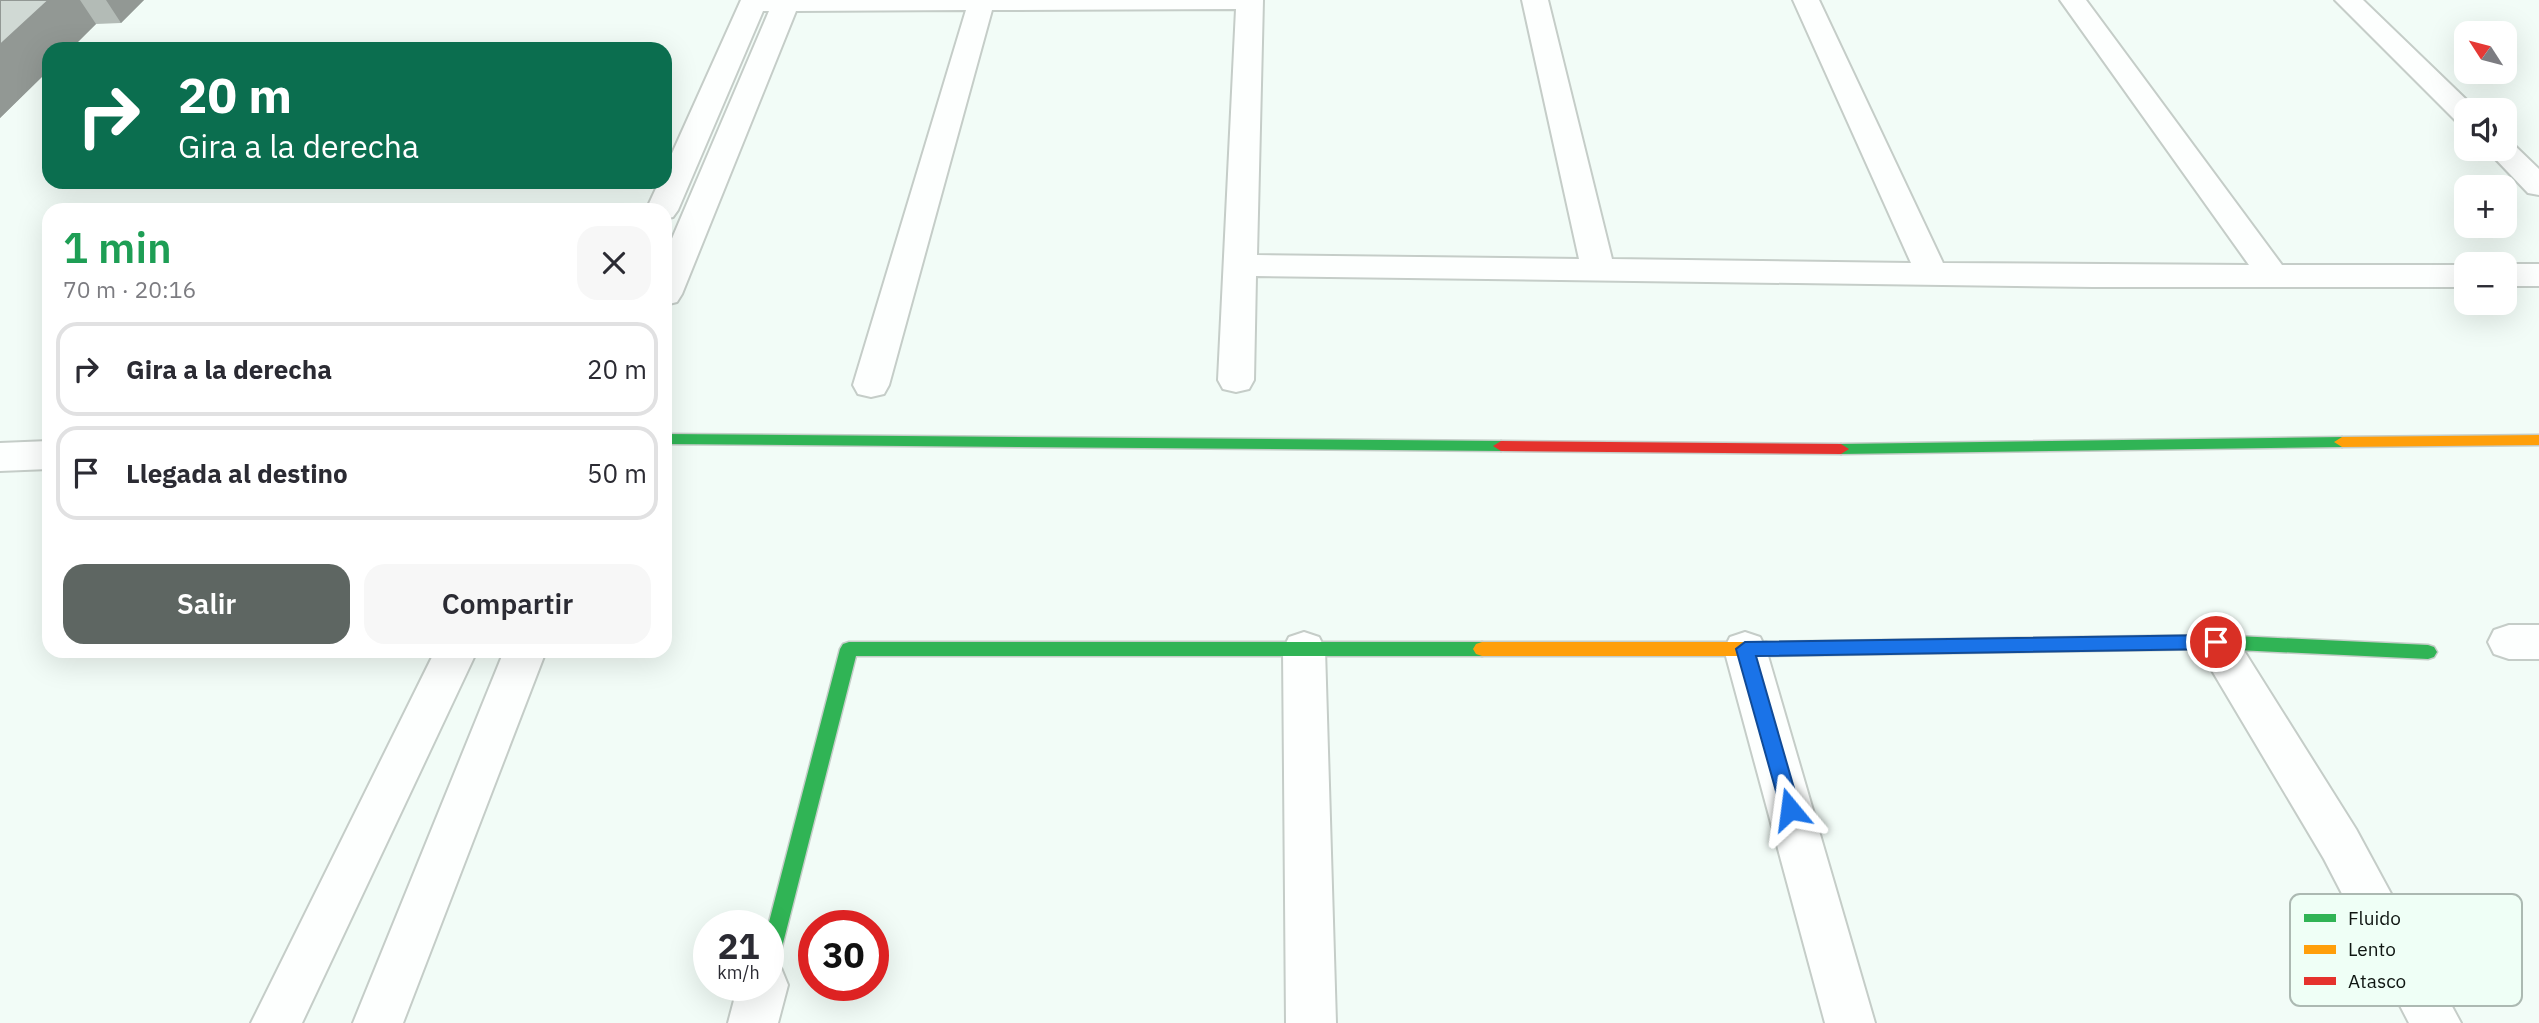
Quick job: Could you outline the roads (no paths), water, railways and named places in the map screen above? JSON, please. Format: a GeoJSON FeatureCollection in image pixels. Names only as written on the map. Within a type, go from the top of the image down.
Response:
{"type":"FeatureCollection","features":[{"type":"Feature","properties":{"kind":"street"},"geometry":{"type":"LineString","coordinates":[[672,187],[753,1],[1250,0],[1236,380]]}},
{"type":"Feature","properties":{"kind":"street"},"geometry":{"type":"LineString","coordinates":[[1535,0],[1598,270]]}},
{"type":"Feature","properties":{"kind":"street"},"geometry":{"type":"LineString","coordinates":[[1806,0],[1932,274]]}},
{"type":"Feature","properties":{"kind":"street"},"geometry":{"type":"LineString","coordinates":[[2073,0],[2273,276]]}},
{"type":"Feature","properties":{"kind":"street"},"geometry":{"type":"LineString","coordinates":[[2348,0],[2454,103]]}},
{"type":"Feature","properties":{"kind":"street"},"geometry":{"type":"LineString","coordinates":[[871,385],[982,1]]}},
{"type":"Feature","properties":{"kind":"street"},"geometry":{"type":"LineString","coordinates":[[672,277],[786,2]]}},
{"type":"Feature","properties":{"kind":"street"},"geometry":{"type":"LineString","coordinates":[[2513,161],[2539,186]]}},
{"type":"Feature","properties":{"kind":"street"},"geometry":{"type":"LineString","coordinates":[[1240,265],[1932,274],[2454,275]]}},
{"type":"Feature","properties":{"kind":"street"},"geometry":{"type":"LineString","coordinates":[[2517,275],[2539,275]]}},
{"type":"Feature","properties":{"kind":"street"},"geometry":{"type":"LineString","coordinates":[[672,439],[1828,449],[2539,440]]}},
{"type":"Feature","properties":{"kind":"street"},"geometry":{"type":"LineString","coordinates":[[0,457],[42,455]]}},
{"type":"Feature","properties":{"kind":"street"},"geometry":{"type":"LineString","coordinates":[[2216,642],[2340,844],[2367,894]]}},
{"type":"Feature","properties":{"kind":"street"},"geometry":{"type":"LineString","coordinates":[[782,910],[849,649],[1745,649],[2216,642],[2428,652]]}},
{"type":"Feature","properties":{"kind":"street"},"geometry":{"type":"LineString","coordinates":[[1304,649],[1311,1023]]}},
{"type":"Feature","properties":{"kind":"street"},"geometry":{"type":"LineString","coordinates":[[1745,649],[1850,1023]]}},
{"type":"Feature","properties":{"kind":"street"},"geometry":{"type":"LineString","coordinates":[[276,1023],[453,658]]}},
{"type":"Feature","properties":{"kind":"street"},"geometry":{"type":"LineString","coordinates":[[379,1023],[522,658]]}},
{"type":"Feature","properties":{"kind":"street"},"geometry":{"type":"LineString","coordinates":[[753,1023],[759,1001]]}},
{"type":"Feature","properties":{"kind":"street"},"geometry":{"type":"LineString","coordinates":[[2427,1006],[2436,1023]]}}]}
